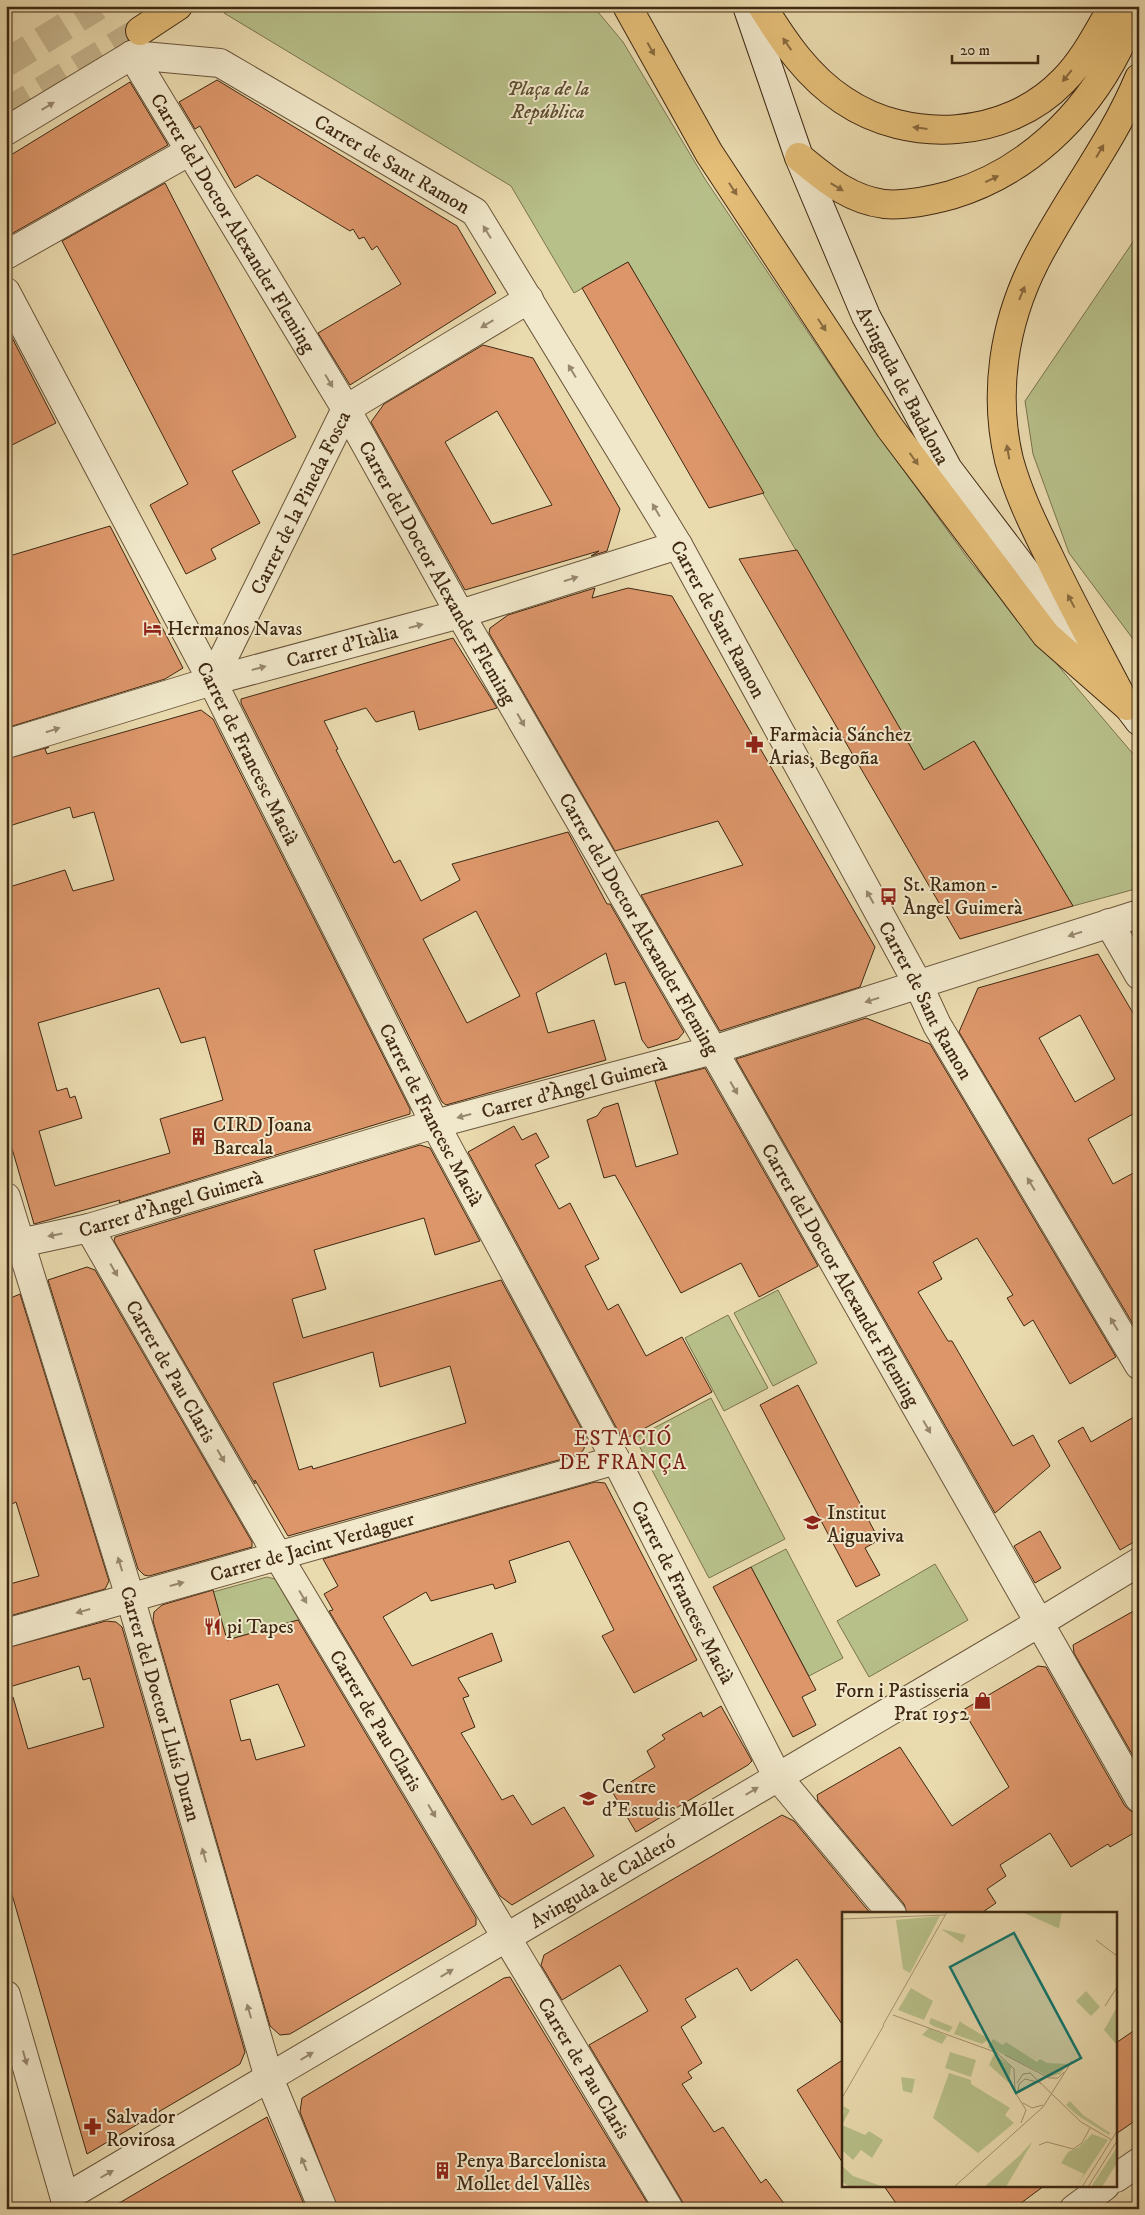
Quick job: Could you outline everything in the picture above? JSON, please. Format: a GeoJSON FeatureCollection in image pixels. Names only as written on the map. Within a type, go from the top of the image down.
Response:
{"type":"FeatureCollection","features":[{"type":"Feature","properties":{"kind":"highway"},"geometry":{"type":"LineString","coordinates":[[136,43],[178,6]]}},
{"type":"Feature","properties":{"kind":"highway"},"geometry":{"type":"LineString","coordinates":[[627,6],[709,153],[890,428],[1046,635],[1133,714]]}},
{"type":"Feature","properties":{"kind":"highway"},"geometry":{"type":"LineString","coordinates":[[762,6],[815,78],[843,101],[869,114],[894,123],[922,129],[960,129],[993,124],[1015,115],[1039,101],[1063,82],[1085,53],[1114,6]]}},
{"type":"Feature","properties":{"kind":"highway"},"geometry":{"type":"LineString","coordinates":[[798,157],[835,187],[859,198],[884,204],[911,204],[969,190],[1000,175],[1028,156],[1073,116],[1094,91],[1113,58],[1125,34],[1134,6]]}},
{"type":"Feature","properties":{"kind":"highway"},"geometry":{"type":"LineString","coordinates":[[1133,714],[1030,517],[1010,460],[1003,420],[1002,377],[1007,338],[1020,298],[1035,263],[1107,140],[1139,78]]}},
{"type":"Feature","properties":{"kind":"street","name":"Avinguda de Badalona"},"geometry":{"type":"LineString","coordinates":[[747,6],[798,157],[866,316],[948,469],[1133,714]]}},
{"type":"Feature","properties":{"kind":"street"},"geometry":{"type":"LineString","coordinates":[[6,131],[136,43]]}},
{"type":"Feature","properties":{"kind":"street","name":"Carrer del Doctor Alexander Fleming"},"geometry":{"type":"LineString","coordinates":[[136,43],[190,151],[346,409],[460,614],[713,1050],[1139,1798]]}},
{"type":"Feature","properties":{"kind":"street","name":"Carrer de Sant Ramon"},"geometry":{"type":"LineString","coordinates":[[136,43],[220,63],[475,212],[678,545],[919,986],[937,1025],[1139,1366]]}},
{"type":"Feature","properties":{"kind":"street"},"geometry":{"type":"LineString","coordinates":[[6,255],[190,151]]}},
{"type":"Feature","properties":{"kind":"street","name":"Carrer de Francesc Macià"},"geometry":{"type":"LineString","coordinates":[[6,292],[212,681],[435,1124],[616,1460],[777,1776],[890,1912]]}},
{"type":"Feature","properties":{"kind":"street","name":"Carrer de la Pineda Fosca"},"geometry":{"type":"LineString","coordinates":[[212,681],[346,409],[529,299]]}},
{"type":"Feature","properties":{"kind":"street","name":"Carrer d'Itàlia"},"geometry":{"type":"LineString","coordinates":[[6,744],[212,681],[460,614],[678,545]]}},
{"type":"Feature","properties":{"kind":"street","name":"Carrer d'Àngel Guimerà"},"geometry":{"type":"LineString","coordinates":[[13,1244],[89,1228],[435,1124],[713,1050],[919,986],[1109,922],[1139,914]]}},
{"type":"Feature","properties":{"kind":"street"},"geometry":{"type":"LineString","coordinates":[[1109,922],[1139,975]]}},
{"type":"Feature","properties":{"kind":"street","name":"Carrer del Doctor Lluís Duran"},"geometry":{"type":"LineString","coordinates":[[6,1197],[13,1244],[130,1597],[269,2078],[323,2209]]}},
{"type":"Feature","properties":{"kind":"street","name":"Carrer de Pau Claris"},"geometry":{"type":"LineString","coordinates":[[89,1228],[278,1556],[508,1936],[669,2209]]}},
{"type":"Feature","properties":{"kind":"street","name":"Carrer de Jacint Verdaguer"},"geometry":{"type":"LineString","coordinates":[[6,1633],[616,1460]]}},
{"type":"Feature","properties":{"kind":"street","name":"Avinguda de Calderó"},"geometry":{"type":"LineString","coordinates":[[66,2204],[269,2078],[777,1776],[1040,1623],[1139,1562]]}},
{"type":"Feature","properties":{"kind":"street"},"geometry":{"type":"LineString","coordinates":[[6,1995],[66,2204]]}},
{"type":"Feature","properties":{"kind":"street"},"geometry":{"type":"LineString","coordinates":[[1118,2177],[1139,2162]]}},
{"type":"Feature","properties":{"kind":"street"},"geometry":{"type":"LineString","coordinates":[[1074,2209],[1102,2188]]}},
{"type":"Feature","properties":{"kind":"green space","name":"Plaça de la República"},"geometry":{"type":"Polygon","coordinates":[[[238,6],[593,6],[623,42],[705,179],[867,420],[972,564],[1139,761],[1139,888],[1073,906],[975,742],[924,770],[628,262],[574,293],[511,186],[224,13],[238,6]]]}},
{"type":"Feature","properties":{"kind":"green space"},"geometry":{"type":"Polygon","coordinates":[[[1139,233],[1139,647],[1069,553],[1033,454],[1025,401],[1139,233]]]}},
{"type":"Feature","properties":{"kind":"green space"},"geometry":{"type":"Polygon","coordinates":[[[778,1290],[817,1363],[773,1386],[734,1313],[778,1290]]]}},
{"type":"Feature","properties":{"kind":"green space"},"geometry":{"type":"Polygon","coordinates":[[[728,1315],[768,1388],[724,1411],[685,1338],[728,1315]]]}},
{"type":"Feature","properties":{"kind":"green space"},"geometry":{"type":"Polygon","coordinates":[[[711,1398],[785,1539],[709,1578],[635,1438],[711,1398]]]}},
{"type":"Feature","properties":{"kind":"green space"},"geometry":{"type":"Polygon","coordinates":[[[786,1549],[843,1658],[809,1676],[751,1567],[786,1549]]]}},
{"type":"Feature","properties":{"kind":"green space"},"geometry":{"type":"Polygon","coordinates":[[[935,1564],[968,1620],[869,1677],[837,1621],[935,1564]]]}},
{"type":"Feature","properties":{"kind":"green space"},"geometry":{"type":"Polygon","coordinates":[[[267,1577],[275,1579],[299,1620],[227,1640],[213,1592],[267,1577]]]}},
{"type":"Feature","properties":{"kind":"building"},"geometry":{"type":"Polygon","coordinates":[[[217,80],[457,226],[496,293],[350,385],[318,333],[401,284],[377,246],[372,250],[364,237],[359,239],[353,229],[350,231],[257,175],[235,188],[200,126],[195,129],[179,102],[217,80]]]}},
{"type":"Feature","properties":{"kind":"building"},"geometry":{"type":"Polygon","coordinates":[[[130,82],[168,145],[6,237],[6,158],[130,82]]]}},
{"type":"Feature","properties":{"kind":"building"},"geometry":{"type":"Polygon","coordinates":[[[165,183],[296,437],[232,471],[260,523],[211,549],[216,559],[186,574],[150,505],[188,484],[62,241],[165,183]]]}},
{"type":"Feature","properties":{"kind":"building"},"geometry":{"type":"Polygon","coordinates":[[[628,262],[764,493],[709,508],[582,288],[628,262]]]}},
{"type":"Feature","properties":{"kind":"building"},"geometry":{"type":"Polygon","coordinates":[[[6,326],[56,423],[6,448],[6,326]]]}},
{"type":"Feature","properties":{"kind":"building"},"geometry":{"type":"Polygon","coordinates":[[[483,345],[533,358],[620,509],[607,551],[591,556],[599,551],[465,590],[371,422],[384,404],[483,345]],[[497,411],[445,442],[492,524],[552,505],[497,411]]]}},
{"type":"Feature","properties":{"kind":"building"},"geometry":{"type":"Polygon","coordinates":[[[110,526],[183,668],[165,679],[6,728],[6,557],[110,526]]]}},
{"type":"Feature","properties":{"kind":"building"},"geometry":{"type":"Polygon","coordinates":[[[797,550],[924,770],[974,741],[1073,906],[960,939],[739,559],[797,550]]]}},
{"type":"Feature","properties":{"kind":"building"},"geometry":{"type":"Polygon","coordinates":[[[595,588],[592,598],[628,588],[672,596],[875,947],[860,987],[720,1031],[641,895],[743,865],[718,821],[615,851],[489,633],[490,628],[508,615],[595,588]]]}},
{"type":"Feature","properties":{"kind":"building"},"geometry":{"type":"Polygon","coordinates":[[[453,638],[497,708],[419,730],[414,711],[376,722],[366,708],[324,721],[338,749],[336,750],[394,863],[400,860],[421,901],[460,880],[452,864],[568,832],[607,904],[610,904],[684,1032],[678,1039],[648,1048],[642,1040],[625,982],[615,985],[606,953],[536,993],[548,1033],[594,1020],[606,1060],[446,1105],[442,1102],[241,703],[241,699],[453,638]],[[476,911],[423,939],[467,1023],[520,996],[476,911]]]}},
{"type":"Feature","properties":{"kind":"building"},"geometry":{"type":"Polygon","coordinates":[[[201,710],[213,719],[410,1109],[410,1114],[119,1203],[120,1200],[34,1224],[6,1128],[6,888],[65,870],[73,891],[114,880],[94,812],[73,818],[70,807],[6,827],[6,759],[49,747],[45,749],[47,754],[201,710]],[[159,988],[38,1023],[57,1091],[67,1088],[70,1098],[75,1096],[82,1118],[39,1131],[55,1186],[170,1153],[160,1119],[223,1100],[205,1037],[181,1043],[159,988]]]}},
{"type":"Feature","properties":{"kind":"building"},"geometry":{"type":"Polygon","coordinates":[[[1098,954],[1139,1023],[1139,1124],[1133,1114],[1088,1139],[1113,1184],[1139,1170],[1139,1334],[959,1032],[978,988],[1098,954]],[[1080,1015],[1039,1038],[1075,1102],[1115,1079],[1080,1015]]]}},
{"type":"Feature","properties":{"kind":"building"},"geometry":{"type":"Polygon","coordinates":[[[866,1018],[930,1044],[1116,1357],[1070,1384],[1033,1320],[1024,1326],[1007,1298],[1013,1295],[977,1238],[933,1262],[942,1279],[918,1292],[948,1341],[952,1341],[1013,1446],[1033,1435],[1050,1466],[995,1513],[736,1059],[866,1018]]]}},
{"type":"Feature","properties":{"kind":"building"},"geometry":{"type":"Polygon","coordinates":[[[705,1068],[818,1266],[759,1297],[741,1263],[681,1293],[615,1175],[604,1178],[587,1120],[597,1116],[603,1108],[618,1103],[636,1167],[678,1154],[655,1081],[705,1068]]]}},
{"type":"Feature","properties":{"kind":"building"},"geometry":{"type":"Polygon","coordinates":[[[514,1126],[522,1140],[536,1133],[549,1157],[535,1165],[559,1209],[570,1203],[599,1259],[585,1266],[608,1310],[618,1304],[646,1356],[682,1337],[712,1392],[623,1440],[468,1152],[514,1126]]]}},
{"type":"Feature","properties":{"kind":"building"},"geometry":{"type":"Polygon","coordinates":[[[420,1145],[430,1148],[480,1241],[435,1255],[424,1218],[314,1250],[326,1289],[292,1299],[303,1338],[501,1280],[586,1437],[584,1449],[580,1454],[288,1536],[255,1480],[255,1484],[114,1241],[115,1237],[420,1145]],[[373,1352],[273,1383],[299,1470],[312,1466],[313,1469],[466,1423],[450,1366],[380,1387],[373,1352]]]}},
{"type":"Feature","properties":{"kind":"building"},"geometry":{"type":"Polygon","coordinates":[[[87,1267],[95,1270],[252,1542],[252,1547],[149,1576],[144,1575],[138,1569],[48,1280],[87,1267]]]}},
{"type":"Feature","properties":{"kind":"building"},"geometry":{"type":"Polygon","coordinates":[[[20,1294],[109,1581],[105,1589],[6,1617],[6,1585],[39,1576],[16,1502],[12,1504],[6,1484],[6,1300],[20,1294]]]}},
{"type":"Feature","properties":{"kind":"building"},"geometry":{"type":"Polygon","coordinates":[[[798,1385],[879,1540],[865,1548],[880,1575],[856,1587],[760,1405],[798,1385]]]}},
{"type":"Feature","properties":{"kind":"building"},"geometry":{"type":"Polygon","coordinates":[[[1139,1414],[1139,1539],[1120,1550],[1058,1441],[1083,1427],[1091,1442],[1139,1414]]]}},
{"type":"Feature","properties":{"kind":"building"},"geometry":{"type":"Polygon","coordinates":[[[595,1482],[605,1483],[697,1660],[634,1693],[602,1636],[614,1630],[569,1541],[509,1561],[516,1582],[495,1589],[493,1584],[431,1601],[426,1592],[383,1617],[412,1666],[492,1633],[502,1661],[458,1678],[469,1696],[463,1698],[475,1727],[461,1733],[502,1800],[513,1795],[532,1825],[564,1807],[594,1856],[512,1905],[500,1896],[329,1611],[333,1610],[324,1594],[338,1586],[323,1559],[595,1482]]]}},
{"type":"Feature","properties":{"kind":"building"},"geometry":{"type":"Polygon","coordinates":[[[1040,1531],[1061,1568],[1035,1583],[1014,1546],[1040,1531]]]}},
{"type":"Feature","properties":{"kind":"building"},"geometry":{"type":"Polygon","coordinates":[[[751,1567],[816,1690],[802,1697],[816,1725],[793,1737],[713,1587],[751,1567]]]}},
{"type":"Feature","properties":{"kind":"building"},"geometry":{"type":"Polygon","coordinates":[[[213,1590],[227,1640],[298,1620],[476,1918],[476,1925],[290,2034],[280,2035],[270,2026],[153,1621],[154,1612],[162,1605],[213,1590]],[[278,1684],[230,1700],[241,1741],[250,1739],[256,1760],[305,1746],[278,1684]]]}},
{"type":"Feature","properties":{"kind":"building"},"geometry":{"type":"Polygon","coordinates":[[[1139,1608],[1139,1766],[1074,1653],[1073,1645],[1139,1608]]]}},
{"type":"Feature","properties":{"kind":"building"},"geometry":{"type":"Polygon","coordinates":[[[106,1621],[116,1622],[122,1627],[245,2052],[240,2064],[87,2154],[6,1874],[6,1698],[13,1697],[28,1749],[104,1727],[90,1678],[83,1680],[79,1666],[6,1688],[6,1648],[106,1621]]]}},
{"type":"Feature","properties":{"kind":"building"},"geometry":{"type":"Polygon","coordinates":[[[1038,1666],[1046,1667],[1125,1806],[1139,1814],[1139,1830],[1110,1847],[1108,1844],[1071,1867],[1050,1833],[1000,1865],[1006,1876],[987,1889],[996,1903],[983,1912],[906,1912],[904,1904],[818,1801],[817,1795],[900,1747],[952,1826],[1009,1787],[963,1710],[1038,1666]]]}},
{"type":"Feature","properties":{"kind":"building"},"geometry":{"type":"Polygon","coordinates":[[[721,1706],[752,1761],[636,1832],[613,1793],[655,1767],[647,1751],[665,1739],[662,1735],[701,1712],[703,1717],[721,1706]]]}},
{"type":"Feature","properties":{"kind":"building"},"geometry":{"type":"Polygon","coordinates":[[[782,1815],[794,1821],[869,1912],[842,1912],[842,2024],[797,1959],[751,1991],[737,1968],[685,1999],[696,2017],[681,2027],[702,2063],[688,2072],[692,2078],[682,2084],[714,2132],[723,2127],[761,2183],[766,2179],[788,2209],[685,2209],[589,2045],[648,2011],[620,1965],[562,2000],[541,1965],[544,1955],[782,1815]]]}},
{"type":"Feature","properties":{"kind":"building"},"geometry":{"type":"Polygon","coordinates":[[[510,1977],[651,2209],[338,2209],[300,2112],[302,2098],[504,1978],[510,1977]]]}},
{"type":"Feature","properties":{"kind":"building"},"geometry":{"type":"Polygon","coordinates":[[[1139,2027],[1139,2118],[1118,2133],[1118,2042],[1139,2027]]]}},
{"type":"Feature","properties":{"kind":"building"},"geometry":{"type":"Polygon","coordinates":[[[842,2060],[842,2162],[797,2090],[842,2060]]]}},
{"type":"Feature","properties":{"kind":"building"},"geometry":{"type":"Polygon","coordinates":[[[267,2117],[306,2209],[109,2209],[160,2179],[267,2117]]]}},
{"type":"Feature","properties":{"kind":"building"},"geometry":{"type":"Polygon","coordinates":[[[885,2188],[1041,2188],[1013,2209],[900,2209],[885,2188]]]}},
{"type":"Feature","properties":{"kind":"tunnel"},"geometry":{"type":"LineString","coordinates":[[6,63],[98,6]]}},
{"type":"Feature","properties":{"kind":"tunnel"},"geometry":{"type":"LineString","coordinates":[[6,112],[140,31]]}},
{"type":"Feature","properties":{"kind":"railway"},"geometry":{"type":"LineString","coordinates":[[6,10],[13,6]]}},
{"type":"Feature","properties":{"kind":"place","name":"Hermanos Navas"},"geometry":{"type":"Point","coordinates":[153,628]}},
{"type":"Feature","properties":{"kind":"place","name":"Farmàcia Sánchez Arias, Begoña"},"geometry":{"type":"Point","coordinates":[755,745]}},
{"type":"Feature","properties":{"kind":"place","name":"St. Ramon - Àngel Guimerà"},"geometry":{"type":"Point","coordinates":[889,896]}},
{"type":"Feature","properties":{"kind":"place","name":"CIRD Joana Barcala"},"geometry":{"type":"Point","coordinates":[199,1136]}},
{"type":"Feature","properties":{"kind":"place","name":"Institut Aiguaviva"},"geometry":{"type":"Point","coordinates":[813,1523]}},
{"type":"Feature","properties":{"kind":"place","name":"pi Tapes"},"geometry":{"type":"Point","coordinates":[213,1626]}},
{"type":"Feature","properties":{"kind":"place","name":"Forn i Pastisseria Prat 1952"},"geometry":{"type":"Point","coordinates":[983,1701]}},
{"type":"Feature","properties":{"kind":"place","name":"Centre d'Estudis Mollet"},"geometry":{"type":"Point","coordinates":[588,1798]}},
{"type":"Feature","properties":{"kind":"place","name":"Salvador Rovirosa"},"geometry":{"type":"Point","coordinates":[92,2127]}},
{"type":"Feature","properties":{"kind":"place","name":"Penya Barcelonista Mollet del Vallès"},"geometry":{"type":"Point","coordinates":[442,2171]}},
{"type":"Feature","properties":{"kind":"district","name":"ESTACIÓ DE FRANÇA"},"geometry":{"type":"Point","coordinates":[623,1450]}}]}
